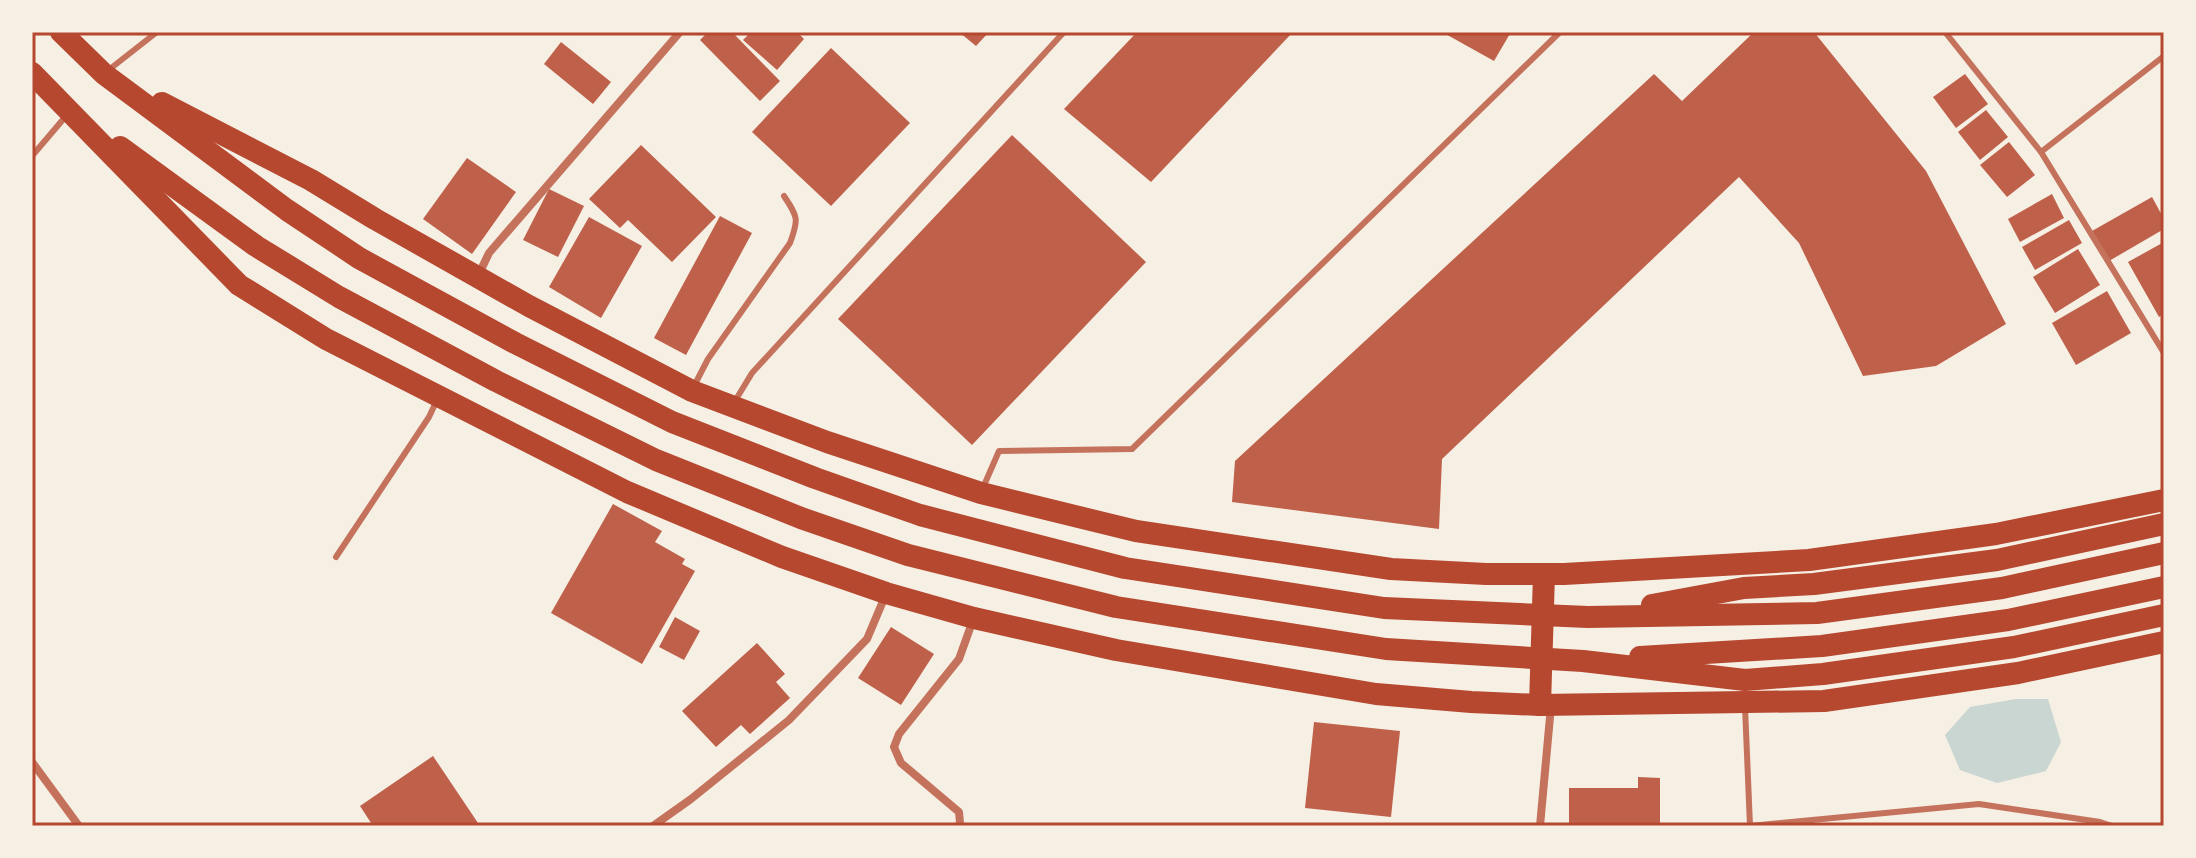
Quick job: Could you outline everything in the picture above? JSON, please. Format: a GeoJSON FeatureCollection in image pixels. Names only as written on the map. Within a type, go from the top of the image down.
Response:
{"type":"FeatureCollection","features":[{"type":"Feature","properties":{"kind":"highway"},"geometry":{"type":"LineString","coordinates":[[61,32],[104,74],[287,210],[359,258],[515,343],[672,422],[815,478],[920,515],[1125,568],[1384,608],[1588,617],[1817,613],[2002,588],[2164,553]]}},
{"type":"Feature","properties":{"kind":"highway"},"geometry":{"type":"LineString","coordinates":[[32,73],[239,285],[326,339],[627,492],[782,557],[886,593],[974,618],[1116,650],[1376,694],[1546,705],[1824,701],[2018,673],[2164,642]]}},
{"type":"Feature","properties":{"kind":"highway"},"geometry":{"type":"LineString","coordinates":[[104,74],[311,180],[529,306],[692,391],[827,442],[981,493],[1136,531],[1391,569],[1544,574],[1809,560],[1996,534],[2164,500]]}},
{"type":"Feature","properties":{"kind":"highway"},"geometry":{"type":"LineString","coordinates":[[70,111],[256,246],[339,297],[496,381],[656,460],[801,518],[908,555],[1116,607],[1386,649],[1583,661],[1745,680],[1823,674],[2014,647],[2164,615]]}},
{"type":"Feature","properties":{"kind":"highway"},"geometry":{"type":"LineString","coordinates":[[1588,617],[1744,588],[1814,584],[1997,560],[2164,524]]}},
{"type":"Feature","properties":{"kind":"highway"},"geometry":{"type":"LineString","coordinates":[[1740,565],[1745,702]]}},
{"type":"Feature","properties":{"kind":"highway"},"geometry":{"type":"LineString","coordinates":[[1544,574],[1546,705]]}},
{"type":"Feature","properties":{"kind":"highway"},"geometry":{"type":"LineString","coordinates":[[1583,661],[1822,646],[2008,620],[2164,587]]}},
{"type":"Feature","properties":{"kind":"street"},"geometry":{"type":"LineString","coordinates":[[477,277],[489,253],[680,32]]}},
{"type":"Feature","properties":{"kind":"street"},"geometry":{"type":"LineString","coordinates":[[653,826],[789,720],[867,639],[886,593]]}},
{"type":"Feature","properties":{"kind":"street"},"geometry":{"type":"LineString","coordinates":[[959,826],[959,812],[901,763],[894,747],[899,734],[959,659],[974,618]]}},
{"type":"Feature","properties":{"kind":"street"},"geometry":{"type":"LineString","coordinates":[[1540,826],[1546,705]]}},
{"type":"Feature","properties":{"kind":"street"},"geometry":{"type":"LineString","coordinates":[[32,762],[79,826]]}},
{"type":"Feature","properties":{"kind":"lane"},"geometry":{"type":"LineString","coordinates":[[104,74],[157,32]]}},
{"type":"Feature","properties":{"kind":"lane"},"geometry":{"type":"LineString","coordinates":[[731,407],[752,373],[1064,32]]}},
{"type":"Feature","properties":{"kind":"lane"},"geometry":{"type":"LineString","coordinates":[[981,493],[999,451],[1132,449],[1560,32]]}},
{"type":"Feature","properties":{"kind":"lane"},"geometry":{"type":"LineString","coordinates":[[1945,32],[2041,152],[2164,353]]}},
{"type":"Feature","properties":{"kind":"lane"},"geometry":{"type":"LineString","coordinates":[[2041,152],[2164,56]]}},
{"type":"Feature","properties":{"kind":"lane"},"geometry":{"type":"LineString","coordinates":[[32,156],[70,111]]}},
{"type":"Feature","properties":{"kind":"lane"},"geometry":{"type":"LineString","coordinates":[[692,391],[708,359],[790,243],[797,225],[797,215],[784,196]]}},
{"type":"Feature","properties":{"kind":"lane"},"geometry":{"type":"LineString","coordinates":[[336,557],[429,417],[438,397]]}},
{"type":"Feature","properties":{"kind":"lane"},"geometry":{"type":"LineString","coordinates":[[1745,702],[1750,826],[1979,804],[2112,826]]}},
{"type":"Feature","properties":{"kind":"shaded area"},"geometry":{"type":"Polygon","coordinates":[[[2016,699],[2048,699],[2061,742],[2046,771],[1997,783],[1960,770],[1945,735],[1970,707],[2016,699]]]}},
{"type":"Feature","properties":{"kind":"building"},"geometry":{"type":"Polygon","coordinates":[[[708,32],[732,32],[780,81],[760,101],[700,40],[708,32]]]}},
{"type":"Feature","properties":{"kind":"building"},"geometry":{"type":"Polygon","coordinates":[[[751,32],[797,32],[804,39],[777,70],[743,40],[751,32]]]}},
{"type":"Feature","properties":{"kind":"building"},"geometry":{"type":"Polygon","coordinates":[[[959,32],[989,32],[976,46],[959,32]]]}},
{"type":"Feature","properties":{"kind":"building"},"geometry":{"type":"Polygon","coordinates":[[[1137,32],[1293,32],[1151,182],[1064,109],[1137,32]]]}},
{"type":"Feature","properties":{"kind":"building"},"geometry":{"type":"Polygon","coordinates":[[[1442,32],[1511,32],[1494,61],[1442,32]]]}},
{"type":"Feature","properties":{"kind":"building"},"geometry":{"type":"Polygon","coordinates":[[[1754,32],[1814,32],[1926,171],[2006,324],[1936,366],[1863,376],[1799,243],[1739,177],[1442,459],[1439,529],[1232,502],[1235,461],[1654,74],[1682,101],[1754,32]]]}},
{"type":"Feature","properties":{"kind":"building"},"geometry":{"type":"Polygon","coordinates":[[[561,42],[611,82],[593,104],[544,64],[561,42]]]}},
{"type":"Feature","properties":{"kind":"building"},"geometry":{"type":"Polygon","coordinates":[[[831,48],[910,123],[831,206],[752,132],[831,48]]]}},
{"type":"Feature","properties":{"kind":"building"},"geometry":{"type":"Polygon","coordinates":[[[1965,74],[1988,104],[1956,128],[1933,97],[1965,74]]]}},
{"type":"Feature","properties":{"kind":"building"},"geometry":{"type":"Polygon","coordinates":[[[1986,110],[2008,137],[1980,160],[1958,132],[1986,110]]]}},
{"type":"Feature","properties":{"kind":"building"},"geometry":{"type":"Polygon","coordinates":[[[1012,135],[1146,262],[972,445],[838,319],[1012,135]]]}},
{"type":"Feature","properties":{"kind":"building"},"geometry":{"type":"Polygon","coordinates":[[[2009,142],[2035,175],[2007,197],[1980,165],[2009,142]]]}},
{"type":"Feature","properties":{"kind":"building"},"geometry":{"type":"Polygon","coordinates":[[[641,145],[716,217],[672,262],[628,220],[620,228],[589,199],[641,145]]]}},
{"type":"Feature","properties":{"kind":"building"},"geometry":{"type":"Polygon","coordinates":[[[467,158],[516,192],[472,254],[423,219],[467,158]]]}},
{"type":"Feature","properties":{"kind":"building"},"geometry":{"type":"Polygon","coordinates":[[[549,189],[584,206],[558,257],[523,240],[549,189]]]}},
{"type":"Feature","properties":{"kind":"building"},"geometry":{"type":"Polygon","coordinates":[[[2052,194],[2064,218],[2020,242],[2008,219],[2052,194]]]}},
{"type":"Feature","properties":{"kind":"building"},"geometry":{"type":"Polygon","coordinates":[[[2152,197],[2164,219],[2164,229],[2109,261],[2092,231],[2152,197]]]}},
{"type":"Feature","properties":{"kind":"building"},"geometry":{"type":"Polygon","coordinates":[[[720,216],[752,233],[686,355],[654,338],[720,216]]]}},
{"type":"Feature","properties":{"kind":"building"},"geometry":{"type":"Polygon","coordinates":[[[589,217],[642,246],[601,318],[549,287],[589,217]]]}},
{"type":"Feature","properties":{"kind":"building"},"geometry":{"type":"Polygon","coordinates":[[[2069,220],[2082,243],[2035,270],[2022,247],[2069,220]]]}},
{"type":"Feature","properties":{"kind":"building"},"geometry":{"type":"Polygon","coordinates":[[[2164,242],[2164,314],[2159,317],[2128,262],[2164,242]]]}},
{"type":"Feature","properties":{"kind":"building"},"geometry":{"type":"Polygon","coordinates":[[[2078,249],[2100,285],[2055,313],[2033,277],[2078,249]]]}},
{"type":"Feature","properties":{"kind":"building"},"geometry":{"type":"Polygon","coordinates":[[[2107,291],[2131,333],[2076,365],[2052,323],[2107,291]]]}},
{"type":"Feature","properties":{"kind":"building"},"geometry":{"type":"Polygon","coordinates":[[[613,504],[662,531],[655,542],[685,559],[682,564],[695,571],[642,664],[551,613],[613,504]]]}},
{"type":"Feature","properties":{"kind":"building"},"geometry":{"type":"Polygon","coordinates":[[[675,617],[700,631],[684,660],[659,647],[675,617]]]}},
{"type":"Feature","properties":{"kind":"building"},"geometry":{"type":"Polygon","coordinates":[[[891,627],[934,654],[901,705],[858,678],[891,627]]]}},
{"type":"Feature","properties":{"kind":"building"},"geometry":{"type":"Polygon","coordinates":[[[757,643],[785,674],[776,682],[790,698],[750,734],[741,725],[716,747],[682,711],[757,643]]]}},
{"type":"Feature","properties":{"kind":"building"},"geometry":{"type":"Polygon","coordinates":[[[1314,722],[1400,731],[1391,817],[1305,808],[1314,722]]]}},
{"type":"Feature","properties":{"kind":"building"},"geometry":{"type":"Polygon","coordinates":[[[433,756],[480,826],[373,826],[360,806],[433,756]]]}},
{"type":"Feature","properties":{"kind":"building"},"geometry":{"type":"Polygon","coordinates":[[[1638,777],[1660,778],[1660,826],[1569,826],[1569,788],[1638,788],[1638,777]]]}}]}
